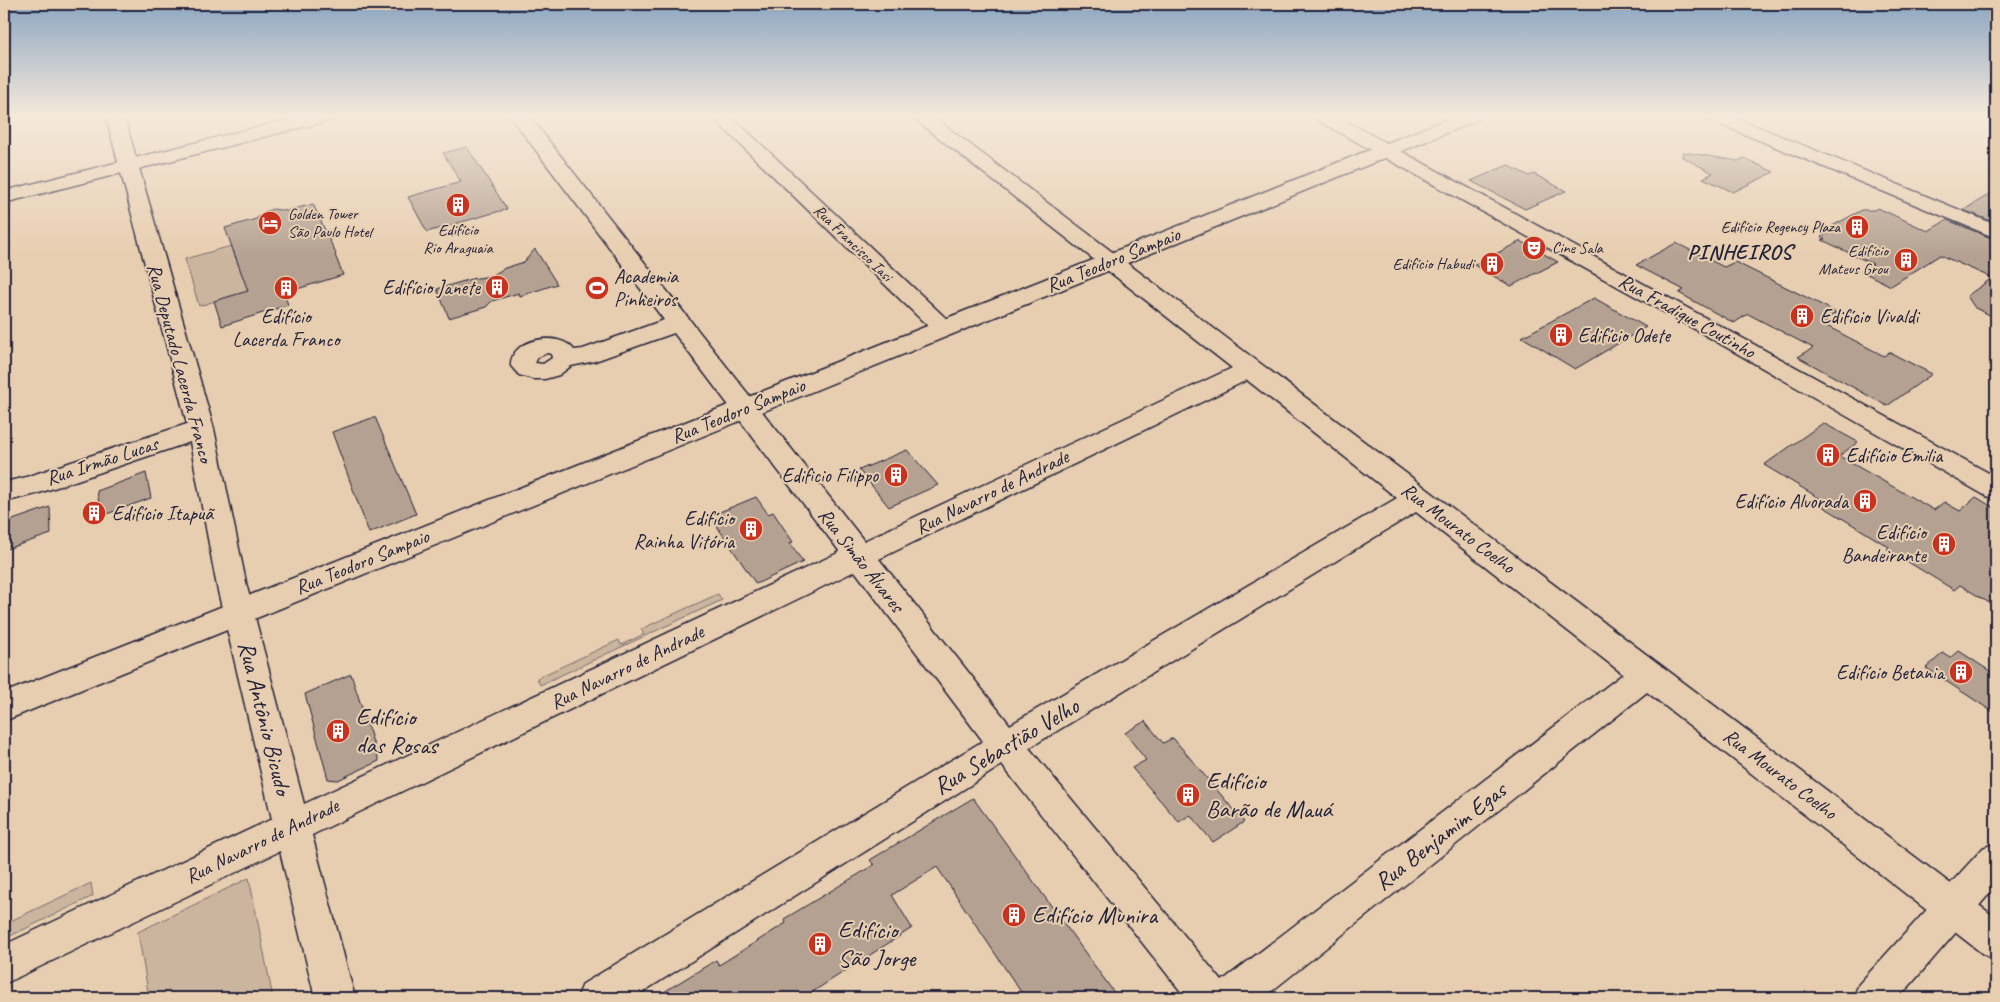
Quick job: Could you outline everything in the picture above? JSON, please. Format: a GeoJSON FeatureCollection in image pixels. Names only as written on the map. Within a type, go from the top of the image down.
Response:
{"type":"FeatureCollection","features":[{"type":"Feature","properties":{"kind":"street","name":"Rua Deputado Lacerda Franco"},"geometry":{"type":"LineString","coordinates":[[126,163],[200,429],[238,612]]}},
{"type":"Feature","properties":{"kind":"street"},"geometry":{"type":"LineString","coordinates":[[4,197],[140,163]]}},
{"type":"Feature","properties":{"kind":"street","name":"Rua Simão Álvares"},"geometry":{"type":"LineString","coordinates":[[555,163],[1006,745],[1211,998]]}},
{"type":"Feature","properties":{"kind":"street","name":"Rua Francisco Iasi"},"geometry":{"type":"LineString","coordinates":[[769,163],[943,328]]}},
{"type":"Feature","properties":{"kind":"street","name":"Rua Mourato Coelho"},"geometry":{"type":"LineString","coordinates":[[981,163],[1996,941]]}},
{"type":"Feature","properties":{"kind":"street","name":"Rua Teodoro Sampaio"},"geometry":{"type":"LineString","coordinates":[[4,707],[1355,163]]}},
{"type":"Feature","properties":{"kind":"street","name":"Rua Fradique Coutinho"},"geometry":{"type":"LineString","coordinates":[[1409,163],[1706,326],[1996,489]]}},
{"type":"Feature","properties":{"kind":"street"},"geometry":{"type":"LineString","coordinates":[[1829,163],[1996,232]]}},
{"type":"Feature","properties":{"kind":"street"},"geometry":{"type":"LineString","coordinates":[[564,359],[587,356],[678,323]]}},
{"type":"Feature","properties":{"kind":"street","name":"Rua Navarro de Andrade"},"geometry":{"type":"LineString","coordinates":[[4,965],[1250,369]]}},
{"type":"Feature","properties":{"kind":"street","name":"Rua Irmão Lucas"},"geometry":{"type":"LineString","coordinates":[[4,492],[200,429]]}},
{"type":"Feature","properties":{"kind":"street","name":"Rua Sebastião Velho"},"geometry":{"type":"LineString","coordinates":[[597,998],[1006,745],[1418,498]]}},
{"type":"Feature","properties":{"kind":"street","name":"Rua Antônio Bicudo"},"geometry":{"type":"LineString","coordinates":[[238,612],[335,998]]}},
{"type":"Feature","properties":{"kind":"street","name":"Rua Benjamim Egas"},"geometry":{"type":"LineString","coordinates":[[1232,998],[1648,673]]}},
{"type":"Feature","properties":{"kind":"street"},"geometry":{"type":"LineString","coordinates":[[1873,998],[1996,860]]}},
{"type":"Feature","properties":{"kind":"shaded area"},"geometry":{"type":"Polygon","coordinates":[[[231,246],[249,291],[199,306],[185,259],[231,246]]]}},
{"type":"Feature","properties":{"kind":"shaded area"},"geometry":{"type":"Polygon","coordinates":[[[718,594],[722,600],[540,685],[537,678],[619,640],[621,645],[644,634],[641,629],[718,594]]]}},
{"type":"Feature","properties":{"kind":"shaded area"},"geometry":{"type":"Polygon","coordinates":[[[249,878],[273,998],[149,998],[138,932],[249,878]]]}},
{"type":"Feature","properties":{"kind":"shaded area"},"geometry":{"type":"Polygon","coordinates":[[[91,883],[93,896],[4,939],[4,924],[91,883]]]}},
{"type":"Feature","properties":{"kind":"building","name":"Edifício Rio Araguaia"},"geometry":{"type":"Polygon","coordinates":[[[449,163],[477,163],[507,209],[427,232],[408,197],[461,182],[449,163]]]}},
{"type":"Feature","properties":{"kind":"building"},"geometry":{"type":"Polygon","coordinates":[[[1693,163],[1754,163],[1774,172],[1733,192],[1703,178],[1713,173],[1693,163]]]}},
{"type":"Feature","properties":{"kind":"building"},"geometry":{"type":"Polygon","coordinates":[[[1508,165],[1529,176],[1534,174],[1566,191],[1525,209],[1471,181],[1508,165]]]}},
{"type":"Feature","properties":{"kind":"building"},"geometry":{"type":"Polygon","coordinates":[[[1996,190],[1996,223],[1964,210],[1996,190]]]}},
{"type":"Feature","properties":{"kind":"building"},"geometry":{"type":"Polygon","coordinates":[[[313,204],[336,254],[343,275],[284,293],[288,305],[222,326],[214,301],[248,291],[225,228],[256,219],[264,212],[273,209],[287,211],[313,204]]]}},
{"type":"Feature","properties":{"kind":"building"},"geometry":{"type":"Polygon","coordinates":[[[1878,208],[1928,231],[1947,220],[1996,240],[1996,318],[1975,308],[1967,296],[1992,278],[1940,255],[1891,286],[1861,271],[1873,264],[1822,240],[1825,239],[1821,237],[1837,228],[1832,226],[1862,210],[1878,208]]]}},
{"type":"Feature","properties":{"kind":"building","name":"Edifício Habudi"},"geometry":{"type":"Polygon","coordinates":[[[1521,241],[1558,262],[1511,286],[1474,265],[1521,241]]]}},
{"type":"Feature","properties":{"kind":"building"},"geometry":{"type":"Polygon","coordinates":[[[1676,243],[1724,267],[1735,262],[1826,307],[1836,313],[1825,320],[1827,321],[1823,324],[1884,356],[1889,352],[1932,374],[1887,406],[1798,357],[1813,348],[1748,314],[1734,323],[1679,293],[1684,290],[1636,265],[1676,243]]]}},
{"type":"Feature","properties":{"kind":"building","name":"Edifício Janete"},"geometry":{"type":"Polygon","coordinates":[[[535,249],[557,284],[520,296],[519,293],[492,301],[486,307],[449,318],[437,289],[471,279],[491,276],[505,268],[524,262],[535,249]]]}},
{"type":"Feature","properties":{"kind":"building","name":"Edifício Odete"},"geometry":{"type":"Polygon","coordinates":[[[1594,298],[1646,327],[1575,369],[1522,337],[1594,298]]]}},
{"type":"Feature","properties":{"kind":"building"},"geometry":{"type":"Polygon","coordinates":[[[375,417],[416,514],[369,533],[332,432],[375,417]]]}},
{"type":"Feature","properties":{"kind":"building"},"geometry":{"type":"Polygon","coordinates":[[[1823,423],[1858,442],[1839,456],[1934,510],[1944,502],[1960,511],[1976,497],[1996,509],[1996,607],[1960,585],[1954,590],[1887,549],[1889,547],[1814,501],[1819,498],[1764,465],[1823,423]]]}},
{"type":"Feature","properties":{"kind":"building","name":"Edificio Filippo"},"geometry":{"type":"Polygon","coordinates":[[[907,450],[938,485],[889,507],[859,470],[907,450]]]}},
{"type":"Feature","properties":{"kind":"building"},"geometry":{"type":"Polygon","coordinates":[[[146,473],[151,498],[101,516],[97,491],[146,473]]]}},
{"type":"Feature","properties":{"kind":"building","name":"Edifício Rainha Vitória"},"geometry":{"type":"Polygon","coordinates":[[[756,497],[768,514],[773,512],[793,542],[790,543],[803,562],[756,584],[710,516],[756,497]]]}},
{"type":"Feature","properties":{"kind":"building"},"geometry":{"type":"Polygon","coordinates":[[[50,507],[51,534],[4,550],[4,523],[50,507]]]}},
{"type":"Feature","properties":{"kind":"building","name":"Edifício Betania"},"geometry":{"type":"Polygon","coordinates":[[[1959,651],[1996,675],[1996,714],[1926,668],[1943,653],[1951,658],[1959,651]]]}},
{"type":"Feature","properties":{"kind":"building","name":"Edifício das Rosas"},"geometry":{"type":"Polygon","coordinates":[[[351,674],[379,761],[338,780],[328,779],[305,694],[351,674]]]}},
{"type":"Feature","properties":{"kind":"building","name":"Edifício Barão de Mauá"},"geometry":{"type":"Polygon","coordinates":[[[1145,721],[1163,743],[1173,738],[1244,822],[1213,842],[1190,815],[1179,822],[1132,768],[1146,760],[1125,733],[1145,721]]]}},
{"type":"Feature","properties":{"kind":"building"},"geometry":{"type":"Polygon","coordinates":[[[973,798],[1118,998],[1025,998],[937,867],[892,895],[912,928],[803,998],[654,998],[716,960],[719,965],[786,923],[784,919],[874,865],[870,860],[973,798]]]}},
{"type":"Feature","properties":{"kind":"place","name":"Edifício Rio Araguaia"},"geometry":{"type":"Point","coordinates":[458,205]}},
{"type":"Feature","properties":{"kind":"place","name":"Golden Tower São Paulo Hotel"},"geometry":{"type":"Point","coordinates":[270,223]}},
{"type":"Feature","properties":{"kind":"place","name":"Edifício Regency Plaza"},"geometry":{"type":"Point","coordinates":[1857,227]}},
{"type":"Feature","properties":{"kind":"place","name":"Cine Sala"},"geometry":{"type":"Point","coordinates":[1534,248]}},
{"type":"Feature","properties":{"kind":"place","name":"Edifício Mateus Grou"},"geometry":{"type":"Point","coordinates":[1906,260]}},
{"type":"Feature","properties":{"kind":"place","name":"Edifício Habudi"},"geometry":{"type":"Point","coordinates":[1492,264]}},
{"type":"Feature","properties":{"kind":"place","name":"Edifício Janete"},"geometry":{"type":"Point","coordinates":[497,287]}},
{"type":"Feature","properties":{"kind":"place","name":"Edifício Lacerda Franco"},"geometry":{"type":"Point","coordinates":[286,288]}},
{"type":"Feature","properties":{"kind":"place","name":"Academia Pinheiros"},"geometry":{"type":"Point","coordinates":[597,288]}},
{"type":"Feature","properties":{"kind":"place","name":"Edifício Vivaldi"},"geometry":{"type":"Point","coordinates":[1802,316]}},
{"type":"Feature","properties":{"kind":"place","name":"Edifício Odete"},"geometry":{"type":"Point","coordinates":[1561,335]}},
{"type":"Feature","properties":{"kind":"place","name":"Edifício Emilia"},"geometry":{"type":"Point","coordinates":[1828,455]}},
{"type":"Feature","properties":{"kind":"place","name":"Edificio Filippo"},"geometry":{"type":"Point","coordinates":[896,475]}},
{"type":"Feature","properties":{"kind":"place","name":"Edifício Alvorada"},"geometry":{"type":"Point","coordinates":[1865,501]}},
{"type":"Feature","properties":{"kind":"place","name":"Edifício Itapuã"},"geometry":{"type":"Point","coordinates":[94,513]}},
{"type":"Feature","properties":{"kind":"place","name":"Edifício Rainha Vitória"},"geometry":{"type":"Point","coordinates":[751,529]}},
{"type":"Feature","properties":{"kind":"place","name":"Edifício Bandeirante"},"geometry":{"type":"Point","coordinates":[1944,544]}},
{"type":"Feature","properties":{"kind":"place","name":"Edifício Betania"},"geometry":{"type":"Point","coordinates":[1961,672]}},
{"type":"Feature","properties":{"kind":"place","name":"Edifício das Rosas"},"geometry":{"type":"Point","coordinates":[338,731]}},
{"type":"Feature","properties":{"kind":"place","name":"Edifício Barão de Mauá"},"geometry":{"type":"Point","coordinates":[1188,795]}},
{"type":"Feature","properties":{"kind":"place","name":"Edifício Munira"},"geometry":{"type":"Point","coordinates":[1014,915]}},
{"type":"Feature","properties":{"kind":"place","name":"Edifício São Jorge"},"geometry":{"type":"Point","coordinates":[820,944]}},
{"type":"Feature","properties":{"kind":"district","name":"PINHEIROS"},"geometry":{"type":"Point","coordinates":[1740,252]}}]}
